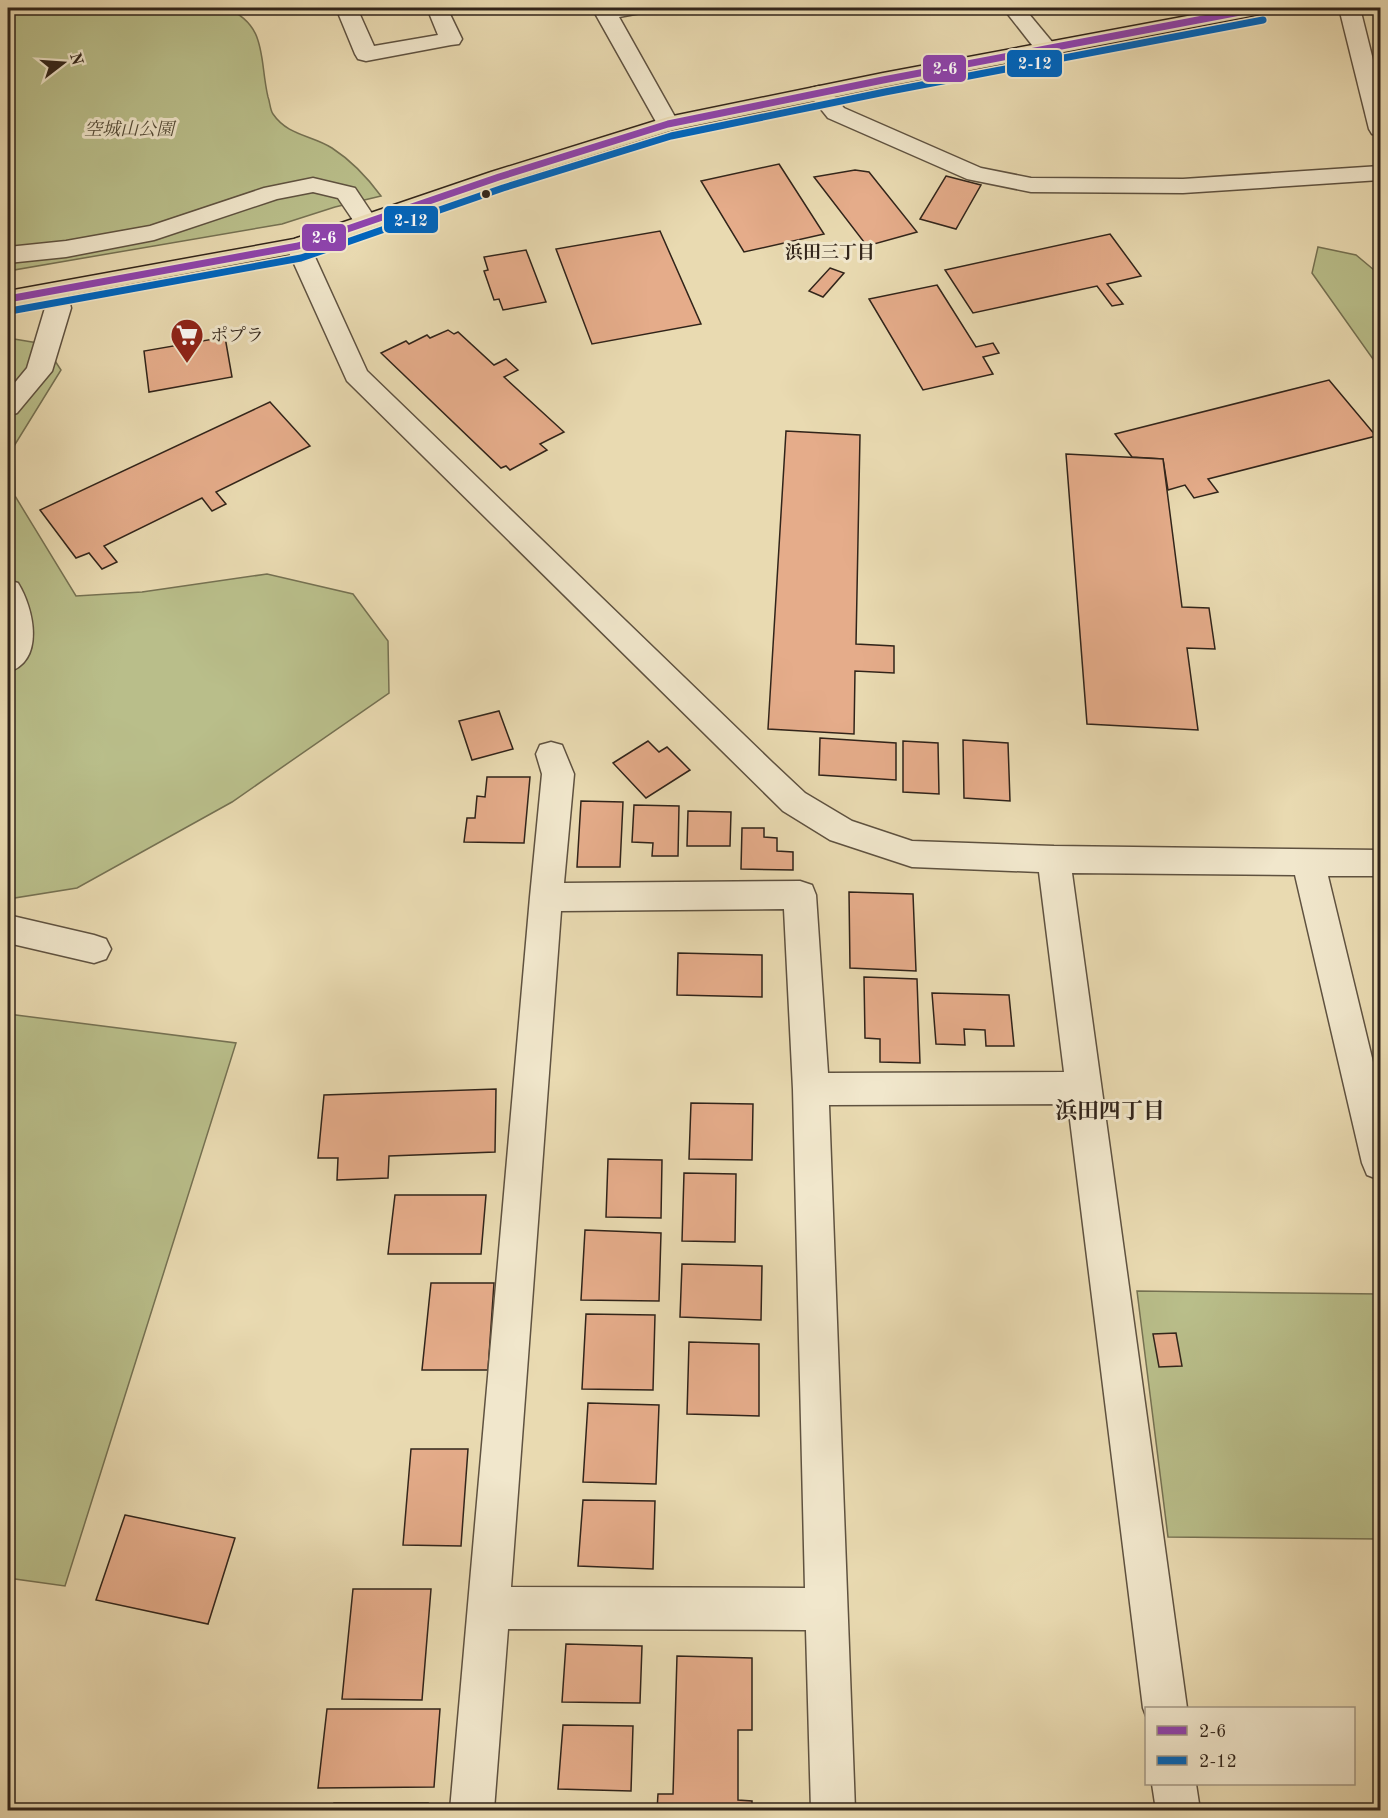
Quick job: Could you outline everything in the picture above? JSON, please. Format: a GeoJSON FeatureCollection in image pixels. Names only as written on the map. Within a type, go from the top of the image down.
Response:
{"type":"FeatureCollection","features":[{"type":"Feature","properties":{"kind":"main road"},"geometry":{"type":"LineString","coordinates":[[8,299],[298,246],[365,221],[668,124],[1261,8]]}},
{"type":"Feature","properties":{"kind":"street"},"geometry":{"type":"LineString","coordinates":[[346,8],[366,54],[451,39],[437,8]]}},
{"type":"Feature","properties":{"kind":"street"},"geometry":{"type":"LineString","coordinates":[[639,8],[605,10],[668,124]]}},
{"type":"Feature","properties":{"kind":"street"},"geometry":{"type":"LineString","coordinates":[[1013,8],[1047,49]]}},
{"type":"Feature","properties":{"kind":"street"},"geometry":{"type":"LineString","coordinates":[[1349,8],[1380,129]]}},
{"type":"Feature","properties":{"kind":"street"},"geometry":{"type":"LineString","coordinates":[[819,93],[836,112],[975,174],[1031,185],[1183,186],[1380,173]]}},
{"type":"Feature","properties":{"kind":"street"},"geometry":{"type":"LineString","coordinates":[[8,255],[66,249],[154,233],[272,193],[313,185],[346,193],[365,221]]}},
{"type":"Feature","properties":{"kind":"street"},"geometry":{"type":"LineString","coordinates":[[298,246],[356,375],[794,802],[841,831],[912,854],[1309,864],[1380,863]]}},
{"type":"Feature","properties":{"kind":"street"},"geometry":{"type":"LineString","coordinates":[[8,407],[39,371],[58,309],[55,291]]}},
{"type":"Feature","properties":{"kind":"street"},"geometry":{"type":"LineString","coordinates":[[8,591],[14,601],[18,648],[8,661]]}},
{"type":"Feature","properties":{"kind":"street"},"geometry":{"type":"LineString","coordinates":[[472,1810],[558,774],[550,754]]}},
{"type":"Feature","properties":{"kind":"street"},"geometry":{"type":"LineString","coordinates":[[1054,859],[1165,1707]]}},
{"type":"Feature","properties":{"kind":"street"},"geometry":{"type":"LineString","coordinates":[[1309,864],[1380,1163]]}},
{"type":"Feature","properties":{"kind":"street"},"geometry":{"type":"LineString","coordinates":[[546,897],[800,895],[812,1089],[833,1810]]}},
{"type":"Feature","properties":{"kind":"street"},"geometry":{"type":"LineString","coordinates":[[8,929],[94,949]]}},
{"type":"Feature","properties":{"kind":"street"},"geometry":{"type":"LineString","coordinates":[[812,1089],[1084,1088]]}},
{"type":"Feature","properties":{"kind":"street"},"geometry":{"type":"LineString","coordinates":[[490,1608],[827,1609]]}},
{"type":"Feature","properties":{"kind":"street"},"geometry":{"type":"LineString","coordinates":[[1174,1785],[1178,1810]]}},
{"type":"Feature","properties":{"kind":"green space","name":"空城山公園"},"geometry":{"type":"Polygon","coordinates":[[[8,8],[226,8],[239,15],[249,24],[255,34],[273,114],[286,127],[339,153],[359,170],[381,196],[335,207],[282,224],[8,271],[8,8]]]}},
{"type":"Feature","properties":{"kind":"green space"},"geometry":{"type":"Polygon","coordinates":[[[1318,247],[1356,255],[1380,275],[1380,369],[1312,273],[1318,247]]]}},
{"type":"Feature","properties":{"kind":"green space"},"geometry":{"type":"Polygon","coordinates":[[[8,338],[44,344],[61,370],[14,446],[15,496],[76,596],[142,592],[267,574],[353,594],[388,641],[389,693],[232,802],[77,888],[8,899],[8,338]]]}},
{"type":"Feature","properties":{"kind":"green space"},"geometry":{"type":"Polygon","coordinates":[[[8,1014],[236,1043],[65,1586],[8,1578],[8,1014]]]}},
{"type":"Feature","properties":{"kind":"green space"},"geometry":{"type":"Polygon","coordinates":[[[1137,1291],[1380,1294],[1380,1539],[1168,1537],[1137,1291]]]}},
{"type":"Feature","properties":{"kind":"building"},"geometry":{"type":"Polygon","coordinates":[[[779,164],[824,234],[744,252],[701,181],[779,164]]]}},
{"type":"Feature","properties":{"kind":"building"},"geometry":{"type":"Polygon","coordinates":[[[855,170],[869,172],[917,232],[867,246],[814,177],[855,170]]]}},
{"type":"Feature","properties":{"kind":"building"},"geometry":{"type":"Polygon","coordinates":[[[946,176],[981,185],[956,229],[920,219],[946,176]]]}},
{"type":"Feature","properties":{"kind":"building"},"geometry":{"type":"Polygon","coordinates":[[[660,231],[701,324],[592,344],[556,249],[660,231]]]}},
{"type":"Feature","properties":{"kind":"building"},"geometry":{"type":"Polygon","coordinates":[[[1110,234],[1141,276],[1107,284],[1123,304],[1112,306],[1097,286],[973,313],[945,270],[1110,234]]]}},
{"type":"Feature","properties":{"kind":"building"},"geometry":{"type":"Polygon","coordinates":[[[526,250],[546,302],[503,310],[499,299],[494,300],[484,271],[488,270],[484,257],[526,250]]]}},
{"type":"Feature","properties":{"kind":"building"},"geometry":{"type":"Polygon","coordinates":[[[830,268],[844,273],[823,297],[809,291],[830,268]]]}},
{"type":"Feature","properties":{"kind":"building"},"geometry":{"type":"Polygon","coordinates":[[[937,285],[976,347],[993,343],[999,353],[983,357],[993,374],[923,390],[869,299],[937,285]]]}},
{"type":"Feature","properties":{"kind":"building"},"geometry":{"type":"Polygon","coordinates":[[[448,330],[454,334],[458,332],[494,365],[506,359],[518,370],[504,377],[564,432],[540,444],[547,450],[510,470],[506,466],[501,468],[381,353],[406,341],[409,344],[427,335],[430,338],[448,330]]]}},
{"type":"Feature","properties":{"kind":"building","name":"ポプラ"},"geometry":{"type":"Polygon","coordinates":[[[225,337],[232,377],[149,392],[144,351],[225,337]]]}},
{"type":"Feature","properties":{"kind":"building"},"geometry":{"type":"Polygon","coordinates":[[[1329,380],[1376,436],[1208,479],[1218,492],[1194,498],[1185,485],[1168,490],[1163,459],[1132,457],[1115,434],[1329,380]]]}},
{"type":"Feature","properties":{"kind":"building"},"geometry":{"type":"Polygon","coordinates":[[[270,402],[310,446],[216,492],[226,504],[212,511],[202,498],[104,546],[117,562],[102,569],[89,553],[76,558],[40,510],[270,402]]]}},
{"type":"Feature","properties":{"kind":"building"},"geometry":{"type":"Polygon","coordinates":[[[786,431],[860,435],[856,644],[894,646],[894,673],[855,671],[854,734],[768,729],[786,431]]]}},
{"type":"Feature","properties":{"kind":"building"},"geometry":{"type":"Polygon","coordinates":[[[1066,454],[1163,459],[1182,607],[1209,608],[1215,649],[1187,648],[1198,730],[1087,724],[1066,454]]]}},
{"type":"Feature","properties":{"kind":"building"},"geometry":{"type":"Polygon","coordinates":[[[499,711],[513,749],[472,760],[459,721],[499,711]]]}},
{"type":"Feature","properties":{"kind":"building"},"geometry":{"type":"Polygon","coordinates":[[[820,738],[896,743],[896,780],[819,775],[820,738]]]}},
{"type":"Feature","properties":{"kind":"building"},"geometry":{"type":"Polygon","coordinates":[[[963,740],[1008,743],[1010,801],[964,798],[963,740]]]}},
{"type":"Feature","properties":{"kind":"building"},"geometry":{"type":"Polygon","coordinates":[[[648,741],[659,752],[667,747],[690,770],[646,798],[613,763],[648,741]]]}},
{"type":"Feature","properties":{"kind":"building"},"geometry":{"type":"Polygon","coordinates":[[[903,741],[938,743],[939,794],[903,792],[903,741]]]}},
{"type":"Feature","properties":{"kind":"building"},"geometry":{"type":"Polygon","coordinates":[[[487,777],[530,777],[524,843],[464,842],[467,818],[475,818],[477,796],[485,797],[487,777]]]}},
{"type":"Feature","properties":{"kind":"building"},"geometry":{"type":"Polygon","coordinates":[[[581,801],[623,802],[620,867],[577,867],[581,801]]]}},
{"type":"Feature","properties":{"kind":"building"},"geometry":{"type":"Polygon","coordinates":[[[634,805],[679,806],[678,856],[652,856],[653,843],[632,842],[634,805]]]}},
{"type":"Feature","properties":{"kind":"building"},"geometry":{"type":"Polygon","coordinates":[[[688,811],[731,812],[730,846],[687,846],[688,811]]]}},
{"type":"Feature","properties":{"kind":"building"},"geometry":{"type":"Polygon","coordinates":[[[742,828],[764,828],[764,837],[777,838],[777,851],[793,852],[793,870],[741,869],[742,828]]]}},
{"type":"Feature","properties":{"kind":"building"},"geometry":{"type":"Polygon","coordinates":[[[849,892],[913,894],[916,971],[850,968],[849,892]]]}},
{"type":"Feature","properties":{"kind":"building"},"geometry":{"type":"Polygon","coordinates":[[[678,953],[762,955],[762,997],[677,995],[678,953]]]}},
{"type":"Feature","properties":{"kind":"building"},"geometry":{"type":"Polygon","coordinates":[[[864,977],[917,979],[920,1063],[880,1062],[880,1039],[865,1038],[864,977]]]}},
{"type":"Feature","properties":{"kind":"building"},"geometry":{"type":"Polygon","coordinates":[[[932,993],[1009,995],[1014,1046],[986,1046],[985,1030],[964,1029],[965,1045],[936,1044],[932,993]]]}},
{"type":"Feature","properties":{"kind":"building"},"geometry":{"type":"Polygon","coordinates":[[[496,1089],[495,1152],[389,1156],[388,1178],[337,1180],[338,1158],[318,1158],[324,1095],[496,1089]]]}},
{"type":"Feature","properties":{"kind":"building"},"geometry":{"type":"Polygon","coordinates":[[[691,1103],[753,1104],[752,1160],[689,1159],[691,1103]]]}},
{"type":"Feature","properties":{"kind":"building"},"geometry":{"type":"Polygon","coordinates":[[[608,1159],[662,1160],[661,1218],[606,1217],[608,1159]]]}},
{"type":"Feature","properties":{"kind":"building"},"geometry":{"type":"Polygon","coordinates":[[[684,1173],[736,1174],[735,1242],[682,1241],[684,1173]]]}},
{"type":"Feature","properties":{"kind":"building"},"geometry":{"type":"Polygon","coordinates":[[[395,1195],[486,1195],[481,1254],[388,1254],[395,1195]]]}},
{"type":"Feature","properties":{"kind":"building"},"geometry":{"type":"Polygon","coordinates":[[[585,1230],[661,1233],[659,1301],[581,1300],[585,1230]]]}},
{"type":"Feature","properties":{"kind":"building"},"geometry":{"type":"Polygon","coordinates":[[[682,1264],[762,1266],[761,1320],[680,1317],[682,1264]]]}},
{"type":"Feature","properties":{"kind":"building"},"geometry":{"type":"Polygon","coordinates":[[[431,1283],[494,1283],[488,1370],[422,1370],[431,1283]]]}},
{"type":"Feature","properties":{"kind":"building"},"geometry":{"type":"Polygon","coordinates":[[[586,1314],[655,1315],[653,1390],[582,1389],[586,1314]]]}},
{"type":"Feature","properties":{"kind":"building"},"geometry":{"type":"Polygon","coordinates":[[[1176,1333],[1182,1366],[1159,1367],[1153,1334],[1176,1333]]]}},
{"type":"Feature","properties":{"kind":"building"},"geometry":{"type":"Polygon","coordinates":[[[689,1342],[759,1344],[759,1416],[687,1414],[689,1342]]]}},
{"type":"Feature","properties":{"kind":"building"},"geometry":{"type":"Polygon","coordinates":[[[588,1403],[659,1405],[656,1484],[583,1482],[588,1403]]]}},
{"type":"Feature","properties":{"kind":"building"},"geometry":{"type":"Polygon","coordinates":[[[411,1449],[468,1449],[461,1546],[403,1545],[411,1449]]]}},
{"type":"Feature","properties":{"kind":"building"},"geometry":{"type":"Polygon","coordinates":[[[583,1500],[655,1501],[653,1569],[578,1566],[583,1500]]]}},
{"type":"Feature","properties":{"kind":"building"},"geometry":{"type":"Polygon","coordinates":[[[125,1515],[235,1538],[208,1624],[96,1600],[125,1515]]]}},
{"type":"Feature","properties":{"kind":"building"},"geometry":{"type":"Polygon","coordinates":[[[353,1589],[431,1589],[422,1700],[342,1699],[353,1589]]]}},
{"type":"Feature","properties":{"kind":"building"},"geometry":{"type":"Polygon","coordinates":[[[566,1644],[642,1646],[640,1703],[562,1702],[566,1644]]]}},
{"type":"Feature","properties":{"kind":"building"},"geometry":{"type":"Polygon","coordinates":[[[677,1656],[752,1658],[752,1730],[738,1730],[738,1800],[752,1801],[752,1810],[657,1810],[658,1794],[673,1794],[677,1656]]]}},
{"type":"Feature","properties":{"kind":"building"},"geometry":{"type":"Polygon","coordinates":[[[327,1709],[440,1709],[434,1787],[318,1788],[327,1709]]]}},
{"type":"Feature","properties":{"kind":"building"},"geometry":{"type":"Polygon","coordinates":[[[563,1725],[633,1726],[631,1791],[558,1789],[563,1725]]]}},
{"type":"Feature","properties":{"kind":"building"},"geometry":{"type":"Polygon","coordinates":[[[334,1803],[428,1803],[427,1810],[334,1810],[334,1803]]]}},
{"type":"Feature","properties":{"kind":"building"},"geometry":{"type":"Polygon","coordinates":[[[553,1804],[627,1806],[627,1810],[553,1810],[553,1804]]]}},
{"type":"Feature","properties":{"kind":"transit line","name":"2-6"},"geometry":{"type":"LineString","coordinates":[[8,299],[298,246],[499,177],[668,124],[883,80],[1261,8]]}},
{"type":"Feature","properties":{"kind":"transit line","name":"2-12"},"geometry":{"type":"LineString","coordinates":[[10,311],[301,258],[503,188],[671,136],[885,92],[1263,20]]}},
{"type":"Feature","properties":{"kind":"place","name":"ポプラ"},"geometry":{"type":"Point","coordinates":[187,364]}},
{"type":"Feature","properties":{"kind":"district","name":"浜田三丁目"},"geometry":{"type":"Point","coordinates":[830,252]}},
{"type":"Feature","properties":{"kind":"district","name":"浜田四丁目"},"geometry":{"type":"Point","coordinates":[1110,1110]}}]}
